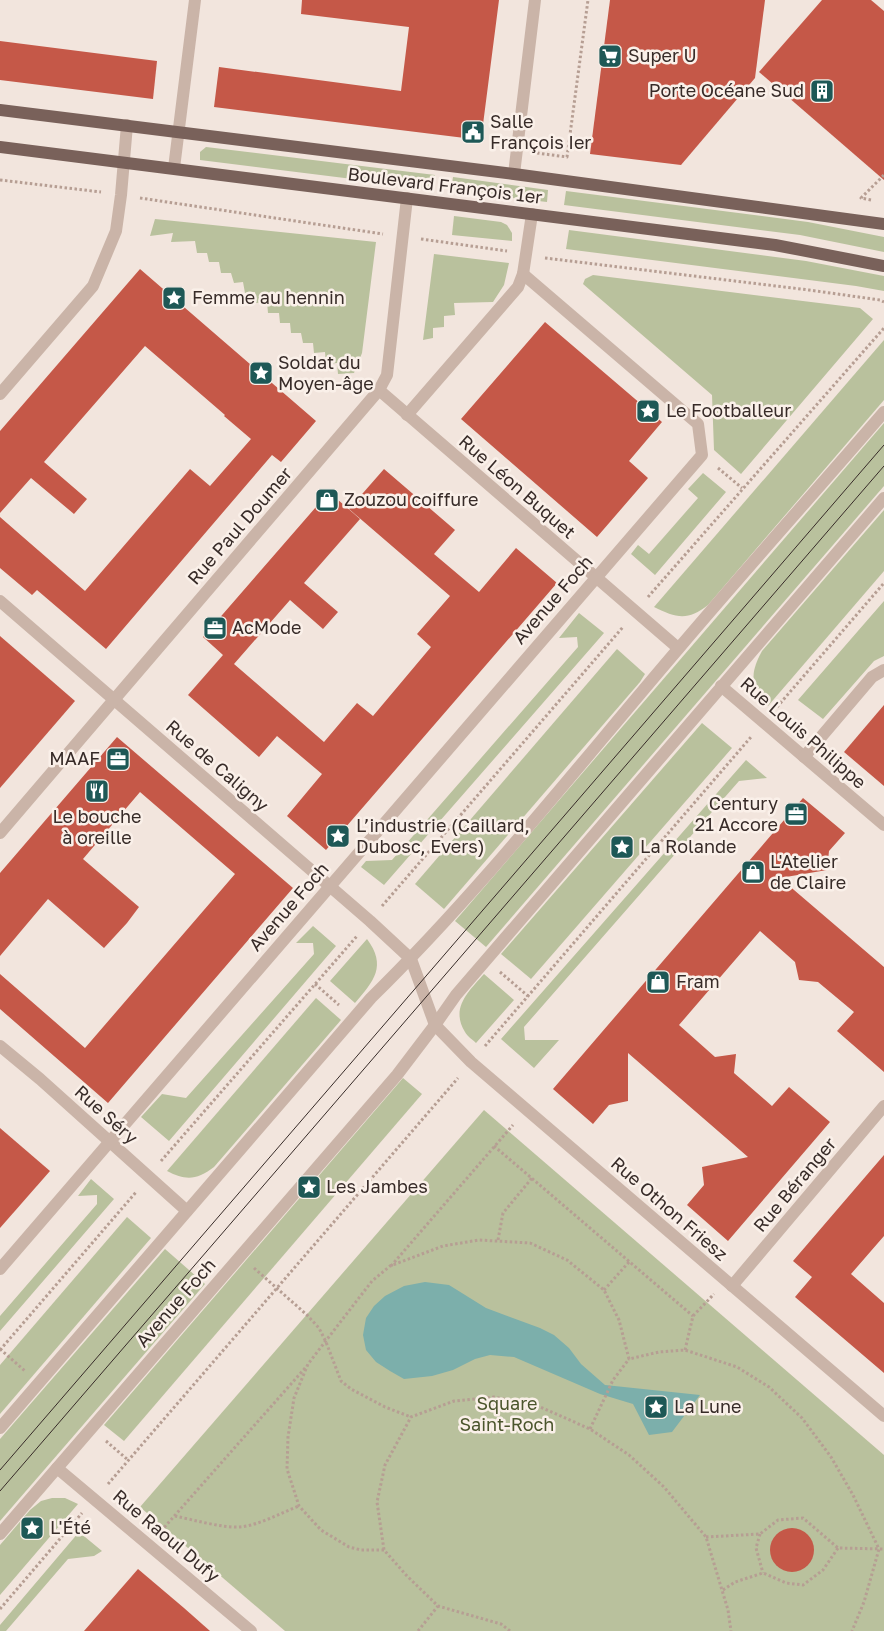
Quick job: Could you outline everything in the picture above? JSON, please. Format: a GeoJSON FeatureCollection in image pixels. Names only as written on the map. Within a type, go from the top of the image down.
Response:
{"type":"FeatureCollection","features":[{"type":"Feature","properties":{"kind":"main road","name":"Boulevard François 1er"},"geometry":{"type":"LineString","coordinates":[[0,110],[514,174],[884,224]]}},
{"type":"Feature","properties":{"kind":"main road","name":"Boulevard François 1er"},"geometry":{"type":"LineString","coordinates":[[0,147],[775,245],[884,266]]}},
{"type":"Feature","properties":{"kind":"street"},"geometry":{"type":"LineString","coordinates":[[174,168],[195,0]]}},
{"type":"Feature","properties":{"kind":"street"},"geometry":{"type":"LineString","coordinates":[[514,174],[535,0]]}},
{"type":"Feature","properties":{"kind":"street"},"geometry":{"type":"LineString","coordinates":[[0,394],[93,286],[116,232],[127,126]]}},
{"type":"Feature","properties":{"kind":"street","name":"Rue Paul Doumer"},"geometry":{"type":"LineString","coordinates":[[0,833],[379,390],[387,375],[407,198]]}},
{"type":"Feature","properties":{"kind":"street"},"geometry":{"type":"LineString","coordinates":[[407,415],[518,287],[523,274],[532,214]]}},
{"type":"Feature","properties":{"kind":"street"},"geometry":{"type":"LineString","coordinates":[[523,274],[698,424],[702,455]]}},
{"type":"Feature","properties":{"kind":"street","name":"Rue Léon Buquet"},"geometry":{"type":"LineString","coordinates":[[379,390],[678,648]]}},
{"type":"Feature","properties":{"kind":"street"},"geometry":{"type":"LineString","coordinates":[[0,1428],[354,1017],[411,959],[466,898],[678,648],[884,412]]}},
{"type":"Feature","properties":{"kind":"street","name":"Avenue Foch"},"geometry":{"type":"LineString","coordinates":[[0,1269],[702,455]]}},
{"type":"Feature","properties":{"kind":"street","name":"Avenue Foch"},"geometry":{"type":"LineString","coordinates":[[0,1534],[397,1075],[456,995],[884,498]]}},
{"type":"Feature","properties":{"kind":"street","name":"Rue de Caligny"},"geometry":{"type":"LineString","coordinates":[[0,601],[330,886],[411,959]]}},
{"type":"Feature","properties":{"kind":"street"},"geometry":{"type":"LineString","coordinates":[[804,757],[872,676],[884,670]]}},
{"type":"Feature","properties":{"kind":"street","name":"Rue Louis Philippe"},"geometry":{"type":"LineString","coordinates":[[721,686],[884,825]]}},
{"type":"Feature","properties":{"kind":"street"},"geometry":{"type":"LineString","coordinates":[[411,959],[435,1025]]}},
{"type":"Feature","properties":{"kind":"street","name":"Rue Othon Friesz"},"geometry":{"type":"LineString","coordinates":[[435,1025],[471,1062],[526,1110],[884,1416]]}},
{"type":"Feature","properties":{"kind":"street","name":"Rue Séry"},"geometry":{"type":"LineString","coordinates":[[0,1046],[40,1079],[187,1211]]}},
{"type":"Feature","properties":{"kind":"street","name":"Rue Béranger"},"geometry":{"type":"LineString","coordinates":[[729,1283],[884,1106]]}},
{"type":"Feature","properties":{"kind":"street","name":"Rue Raoul Dufy"},"geometry":{"type":"LineString","coordinates":[[57,1468],[251,1631]]}},
{"type":"Feature","properties":{"kind":"path"},"geometry":{"type":"LineString","coordinates":[[516,151],[567,157],[588,0]]}},
{"type":"Feature","properties":{"kind":"path"},"geometry":{"type":"LineString","coordinates":[[876,201],[862,198],[884,174]]}},
{"type":"Feature","properties":{"kind":"path"},"geometry":{"type":"LineString","coordinates":[[0,180],[121,195],[551,259],[809,290],[884,302]]}},
{"type":"Feature","properties":{"kind":"path"},"geometry":{"type":"LineString","coordinates":[[647,599],[742,488],[884,328]]}},
{"type":"Feature","properties":{"kind":"path"},"geometry":{"type":"LineString","coordinates":[[702,455],[742,488]]}},
{"type":"Feature","properties":{"kind":"path"},"geometry":{"type":"LineString","coordinates":[[0,1609],[884,583]]}},
{"type":"Feature","properties":{"kind":"path"},"geometry":{"type":"LineString","coordinates":[[381,908],[625,624]]}},
{"type":"Feature","properties":{"kind":"path"},"geometry":{"type":"LineString","coordinates":[[159,1164],[360,933]]}},
{"type":"Feature","properties":{"kind":"path"},"geometry":{"type":"LineString","coordinates":[[487,960],[528,996]]}},
{"type":"Feature","properties":{"kind":"path"},"geometry":{"type":"LineString","coordinates":[[315,984],[354,1017]]}},
{"type":"Feature","properties":{"kind":"path"},"geometry":{"type":"LineString","coordinates":[[150,1546],[308,1364],[372,1281],[390,1266],[526,1110]]}},
{"type":"Feature","properties":{"kind":"path"},"geometry":{"type":"LineString","coordinates":[[494,1146],[693,1316]]}},
{"type":"Feature","properties":{"kind":"path"},"geometry":{"type":"LineString","coordinates":[[498,1240],[503,1213],[532,1178]]}},
{"type":"Feature","properties":{"kind":"path"},"geometry":{"type":"LineString","coordinates":[[39,1382],[0,1350],[138,1190]]}},
{"type":"Feature","properties":{"kind":"path"},"geometry":{"type":"LineString","coordinates":[[390,1266],[443,1246],[479,1240],[530,1243],[567,1260],[604,1290],[619,1320],[628,1360]]}},
{"type":"Feature","properties":{"kind":"path"},"geometry":{"type":"LineString","coordinates":[[240,1256],[307,1315],[319,1328],[341,1381],[351,1389],[385,1407],[411,1417]]}},
{"type":"Feature","properties":{"kind":"path"},"geometry":{"type":"LineString","coordinates":[[604,1290],[629,1262]]}},
{"type":"Feature","properties":{"kind":"path"},"geometry":{"type":"LineString","coordinates":[[685,1350],[693,1316],[729,1283]]}},
{"type":"Feature","properties":{"kind":"path"},"geometry":{"type":"LineString","coordinates":[[590,1429],[613,1380],[628,1360],[659,1352],[685,1350],[737,1367],[769,1386],[802,1418],[831,1457],[853,1495],[879,1549],[864,1602],[852,1631]]}},
{"type":"Feature","properties":{"kind":"path"},"geometry":{"type":"LineString","coordinates":[[308,1364],[294,1398],[288,1437],[287,1469],[298,1506],[321,1530],[349,1547],[361,1550],[384,1550]]}},
{"type":"Feature","properties":{"kind":"path"},"geometry":{"type":"LineString","coordinates":[[510,1631],[501,1624],[438,1606],[406,1576],[384,1550],[377,1502],[385,1465],[411,1417],[454,1401],[494,1397],[538,1406],[590,1429],[629,1455],[664,1487],[706,1537],[723,1590],[731,1631]]}},
{"type":"Feature","properties":{"kind":"path"},"geometry":{"type":"LineString","coordinates":[[91,1428],[128,1460]]}},
{"type":"Feature","properties":{"kind":"path"},"geometry":{"type":"LineString","coordinates":[[175,1516],[240,1527],[261,1522],[298,1506]]}},
{"type":"Feature","properties":{"kind":"path"},"geometry":{"type":"LineString","coordinates":[[706,1537],[760,1534],[778,1520],[803,1518],[838,1548],[884,1549]]}},
{"type":"Feature","properties":{"kind":"path"},"geometry":{"type":"LineString","coordinates":[[760,1534],[756,1548],[763,1573]]}},
{"type":"Feature","properties":{"kind":"path"},"geometry":{"type":"LineString","coordinates":[[723,1590],[735,1582],[763,1573],[786,1583],[803,1585],[823,1570],[838,1548]]}},
{"type":"Feature","properties":{"kind":"path"},"geometry":{"type":"LineString","coordinates":[[418,1631],[438,1606]]}},
{"type":"Feature","properties":{"kind":"green space"},"geometry":{"type":"Polygon","coordinates":[[[206,147],[435,175],[433,189],[200,160],[200,152],[206,147]]]}},
{"type":"Feature","properties":{"kind":"green space"},"geometry":{"type":"Polygon","coordinates":[[[453,177],[548,190],[547,202],[451,191],[453,177]]]}},
{"type":"Feature","properties":{"kind":"green space"},"geometry":{"type":"Polygon","coordinates":[[[566,191],[808,222],[884,237],[884,252],[800,235],[564,205],[566,191]]]}},
{"type":"Feature","properties":{"kind":"green space"},"geometry":{"type":"Polygon","coordinates":[[[454,216],[501,222],[507,225],[512,233],[512,241],[452,235],[454,216]]]}},
{"type":"Feature","properties":{"kind":"green space"},"geometry":{"type":"Polygon","coordinates":[[[155,219],[376,242],[362,353],[354,373],[338,374],[337,363],[326,364],[325,352],[314,353],[313,343],[303,343],[301,333],[291,333],[290,323],[280,323],[279,313],[268,313],[267,302],[256,303],[255,292],[245,293],[243,282],[234,283],[231,273],[221,273],[219,262],[209,262],[207,253],[197,253],[195,241],[171,242],[173,233],[150,236],[155,219]]]}},
{"type":"Feature","properties":{"kind":"green space"},"geometry":{"type":"Polygon","coordinates":[[[569,230],[806,261],[884,276],[884,291],[566,249],[569,230]]]}},
{"type":"Feature","properties":{"kind":"green space"},"geometry":{"type":"Polygon","coordinates":[[[434,254],[509,263],[504,285],[493,302],[454,303],[455,315],[444,316],[444,327],[433,328],[433,338],[423,340],[434,254]]]}},
{"type":"Feature","properties":{"kind":"green space"},"geometry":{"type":"Polygon","coordinates":[[[593,275],[860,308],[873,319],[741,474],[714,450],[712,395],[583,284],[585,279],[593,275]]]}},
{"type":"Feature","properties":{"kind":"green space"},"geometry":{"type":"Polygon","coordinates":[[[884,340],[884,400],[708,605],[688,616],[669,614],[654,607],[884,340]]]}},
{"type":"Feature","properties":{"kind":"green space"},"geometry":{"type":"Polygon","coordinates":[[[884,423],[884,486],[486,947],[455,921],[884,423]]]}},
{"type":"Feature","properties":{"kind":"green space"},"geometry":{"type":"Polygon","coordinates":[[[703,473],[726,492],[655,575],[631,554],[638,545],[649,554],[698,498],[688,489],[703,473]]]}},
{"type":"Feature","properties":{"kind":"green space"},"geometry":{"type":"Polygon","coordinates":[[[884,510],[884,571],[768,706],[758,692],[754,680],[755,667],[762,651],[884,510]]]}},
{"type":"Feature","properties":{"kind":"green space"},"geometry":{"type":"Polygon","coordinates":[[[884,601],[884,656],[874,661],[823,719],[798,700],[884,601]]]}},
{"type":"Feature","properties":{"kind":"green space"},"geometry":{"type":"Polygon","coordinates":[[[579,613],[604,633],[384,885],[361,867],[366,861],[392,860],[578,647],[577,637],[559,638],[579,613]]]}},
{"type":"Feature","properties":{"kind":"green space"},"geometry":{"type":"Polygon","coordinates":[[[617,649],[645,674],[640,682],[444,909],[415,884],[617,649]]]}},
{"type":"Feature","properties":{"kind":"green space"},"geometry":{"type":"Polygon","coordinates":[[[702,723],[732,748],[531,979],[501,954],[702,723]]]}},
{"type":"Feature","properties":{"kind":"green space"},"geometry":{"type":"Polygon","coordinates":[[[746,760],[767,778],[739,781],[524,1027],[525,1040],[559,1040],[534,1068],[501,1039],[746,760]]]}},
{"type":"Feature","properties":{"kind":"green space"},"geometry":{"type":"Polygon","coordinates":[[[313,926],[336,946],[169,1141],[141,1117],[162,1094],[186,1098],[314,954],[313,943],[296,943],[313,926]]]}},
{"type":"Feature","properties":{"kind":"green space"},"geometry":{"type":"Polygon","coordinates":[[[367,939],[376,957],[376,973],[368,988],[355,1003],[330,981],[367,939]]]}},
{"type":"Feature","properties":{"kind":"green space"},"geometry":{"type":"Polygon","coordinates":[[[484,974],[514,1000],[476,1043],[465,1032],[461,1023],[460,1008],[467,993],[484,974]]]}},
{"type":"Feature","properties":{"kind":"green space"},"geometry":{"type":"Polygon","coordinates":[[[316,998],[341,1020],[214,1167],[202,1175],[191,1178],[167,1171],[316,998]]]}},
{"type":"Feature","properties":{"kind":"green space"},"geometry":{"type":"Polygon","coordinates":[[[403,1078],[422,1094],[124,1441],[104,1425],[403,1078]]]}},
{"type":"Feature","properties":{"kind":"green space","name":"Square Saint-Roch"},"geometry":{"type":"Polygon","coordinates":[[[484,1110],[884,1455],[884,1631],[285,1631],[140,1507],[484,1110]]]}},
{"type":"Feature","properties":{"kind":"green space"},"geometry":{"type":"Polygon","coordinates":[[[91,1179],[114,1199],[0,1331],[0,1316],[97,1204],[97,1195],[78,1196],[91,1179]]]}},
{"type":"Feature","properties":{"kind":"green space"},"geometry":{"type":"Polygon","coordinates":[[[127,1217],[151,1238],[0,1414],[0,1365],[127,1217]]]}},
{"type":"Feature","properties":{"kind":"green space"},"geometry":{"type":"Polygon","coordinates":[[[165,1249],[205,1284],[0,1521],[0,1439],[165,1249]]]}},
{"type":"Feature","properties":{"kind":"green space"},"geometry":{"type":"Polygon","coordinates":[[[52,1498],[65,1498],[78,1504],[0,1595],[0,1545],[30,1510],[41,1501],[52,1498]]]}},
{"type":"Feature","properties":{"kind":"green space"},"geometry":{"type":"Polygon","coordinates":[[[79,1532],[102,1551],[94,1556],[68,1559],[6,1631],[0,1631],[0,1625],[79,1532]]]}},
{"type":"Feature","properties":{"kind":"water"},"geometry":{"type":"Polygon","coordinates":[[[425,1282],[449,1285],[486,1308],[554,1335],[569,1348],[581,1364],[605,1385],[700,1395],[672,1432],[649,1435],[633,1404],[600,1394],[514,1357],[490,1355],[475,1359],[453,1370],[432,1376],[404,1379],[376,1362],[366,1350],[363,1335],[366,1318],[374,1306],[385,1296],[404,1286],[425,1282]]]}},
{"type":"Feature","properties":{"kind":"building"},"geometry":{"type":"Polygon","coordinates":[[[302,0],[499,0],[481,140],[214,107],[219,67],[401,91],[409,27],[301,14],[302,0]]]}},
{"type":"Feature","properties":{"kind":"building"},"geometry":{"type":"Polygon","coordinates":[[[610,0],[765,0],[755,78],[681,165],[590,154],[610,0]]]}},
{"type":"Feature","properties":{"kind":"building"},"geometry":{"type":"Polygon","coordinates":[[[822,0],[871,0],[884,11],[884,180],[759,72],[822,0]]]}},
{"type":"Feature","properties":{"kind":"building"},"geometry":{"type":"Polygon","coordinates":[[[0,41],[157,61],[153,99],[0,80],[0,41]]]}},
{"type":"Feature","properties":{"kind":"building"},"geometry":{"type":"Polygon","coordinates":[[[140,269],[316,421],[281,462],[272,455],[106,649],[37,590],[32,595],[0,568],[0,517],[85,591],[190,469],[210,486],[251,439],[145,346],[44,462],[87,499],[74,514],[31,478],[0,513],[0,431],[140,269]]]}},
{"type":"Feature","properties":{"kind":"building"},"geometry":{"type":"Polygon","coordinates":[[[545,322],[662,422],[629,461],[648,478],[597,537],[461,419],[545,322]]]}},
{"type":"Feature","properties":{"kind":"building"},"geometry":{"type":"Polygon","coordinates":[[[384,469],[455,530],[434,554],[479,592],[516,548],[557,583],[326,850],[287,816],[322,774],[277,736],[259,757],[188,695],[223,655],[203,637],[329,492],[360,519],[304,583],[338,612],[323,629],[290,600],[234,664],[324,742],[357,703],[373,716],[431,647],[417,634],[450,596],[349,509],[384,469]]]}},
{"type":"Feature","properties":{"kind":"building"},"geometry":{"type":"Polygon","coordinates":[[[0,636],[75,701],[0,788],[0,636]]]}},
{"type":"Feature","properties":{"kind":"building"},"geometry":{"type":"Polygon","coordinates":[[[884,705],[884,786],[844,752],[884,705]]]}},
{"type":"Feature","properties":{"kind":"building"},"geometry":{"type":"Polygon","coordinates":[[[117,737],[293,888],[108,1103],[0,1009],[0,974],[85,1048],[235,874],[140,792],[83,859],[139,907],[127,923],[104,948],[48,899],[0,956],[0,873],[117,737]]]}},
{"type":"Feature","properties":{"kind":"building"},"geometry":{"type":"Polygon","coordinates":[[[803,798],[845,833],[829,851],[827,870],[780,878],[884,967],[884,1072],[837,1031],[854,1012],[818,982],[799,980],[795,962],[760,931],[679,1025],[715,1057],[736,1054],[734,1073],[772,1106],[789,1087],[830,1122],[728,1241],[687,1205],[704,1185],[702,1167],[748,1157],[628,1053],[628,1101],[609,1105],[593,1124],[553,1089],[803,798]]]}},
{"type":"Feature","properties":{"kind":"building"},"geometry":{"type":"Polygon","coordinates":[[[0,1128],[50,1171],[0,1228],[0,1128]]]}},
{"type":"Feature","properties":{"kind":"building"},"geometry":{"type":"Polygon","coordinates":[[[884,1155],[884,1236],[851,1274],[884,1303],[884,1373],[795,1297],[812,1277],[793,1261],[884,1155]]]}},
{"type":"Feature","properties":{"kind":"building"},"geometry":{"type":"Polygon","coordinates":[[[796,1528],[808,1534],[813,1542],[813,1558],[808,1566],[800,1571],[788,1572],[776,1566],[771,1558],[770,1546],[776,1534],[784,1529],[796,1528]]]}},
{"type":"Feature","properties":{"kind":"building"},"geometry":{"type":"Polygon","coordinates":[[[138,1569],[184,1608],[210,1631],[84,1631],[138,1569]]]}},
{"type":"Feature","properties":{"kind":"tram line"},"geometry":{"type":"LineString","coordinates":[[0,1470],[884,445]]}},
{"type":"Feature","properties":{"kind":"tram line"},"geometry":{"type":"LineString","coordinates":[[0,1491],[884,466]]}},
{"type":"Feature","properties":{"kind":"place","name":"Super U"},"geometry":{"type":"Point","coordinates":[610,56]}},
{"type":"Feature","properties":{"kind":"place","name":"Porte Océane Sud"},"geometry":{"type":"Point","coordinates":[822,91]}},
{"type":"Feature","properties":{"kind":"place","name":"Salle François Ier"},"geometry":{"type":"Point","coordinates":[473,132]}},
{"type":"Feature","properties":{"kind":"place","name":"Femme au hennin"},"geometry":{"type":"Point","coordinates":[174,298]}},
{"type":"Feature","properties":{"kind":"place","name":"Soldat du Moyen-âge"},"geometry":{"type":"Point","coordinates":[261,373]}},
{"type":"Feature","properties":{"kind":"place","name":"Le Footballeur"},"geometry":{"type":"Point","coordinates":[648,411]}},
{"type":"Feature","properties":{"kind":"place","name":"Zouzou coiffure"},"geometry":{"type":"Point","coordinates":[327,500]}},
{"type":"Feature","properties":{"kind":"place","name":"AcMode"},"geometry":{"type":"Point","coordinates":[215,628]}},
{"type":"Feature","properties":{"kind":"place","name":"MAAF"},"geometry":{"type":"Point","coordinates":[118,759]}},
{"type":"Feature","properties":{"kind":"place","name":"Le bouche à oreille"},"geometry":{"type":"Point","coordinates":[97,791]}},
{"type":"Feature","properties":{"kind":"place","name":"Century 21 Accore"},"geometry":{"type":"Point","coordinates":[796,814]}},
{"type":"Feature","properties":{"kind":"place","name":"L’industrie (Caillard, Dubosc, Evers)"},"geometry":{"type":"Point","coordinates":[338,836]}},
{"type":"Feature","properties":{"kind":"place","name":"La Rolande"},"geometry":{"type":"Point","coordinates":[622,847]}},
{"type":"Feature","properties":{"kind":"place","name":"L'Atelier de Claire"},"geometry":{"type":"Point","coordinates":[753,872]}},
{"type":"Feature","properties":{"kind":"place","name":"Fram"},"geometry":{"type":"Point","coordinates":[658,982]}},
{"type":"Feature","properties":{"kind":"place","name":"Les Jambes"},"geometry":{"type":"Point","coordinates":[309,1187]}},
{"type":"Feature","properties":{"kind":"place","name":"La Lune"},"geometry":{"type":"Point","coordinates":[656,1407]}},
{"type":"Feature","properties":{"kind":"place","name":"L'Été"},"geometry":{"type":"Point","coordinates":[32,1528]}}]}
